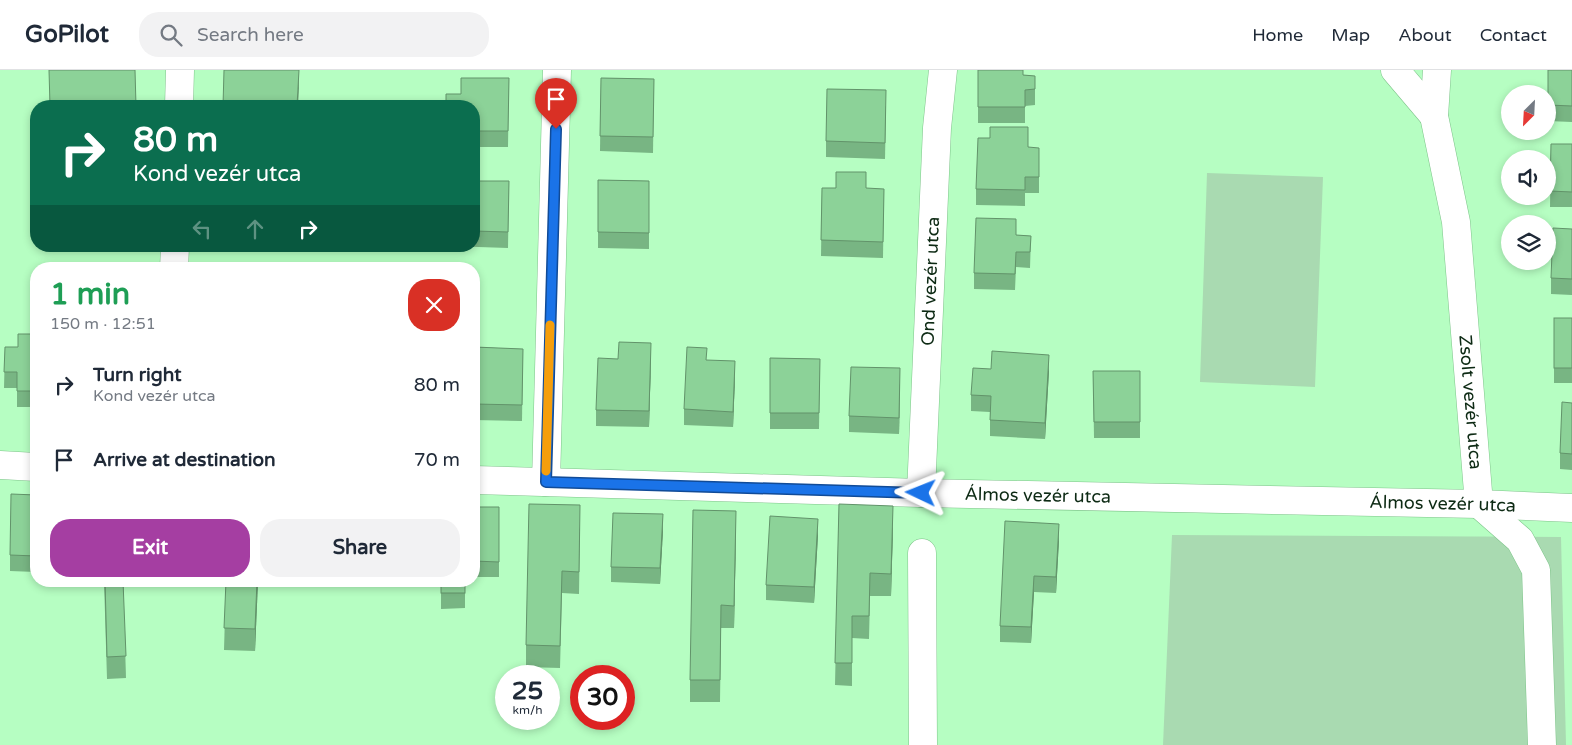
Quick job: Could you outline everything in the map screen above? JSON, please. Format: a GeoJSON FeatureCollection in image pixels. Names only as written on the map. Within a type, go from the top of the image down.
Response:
{"type":"FeatureCollection","features":[{"type":"Feature","properties":{"kind":"street"},"geometry":{"type":"LineString","coordinates":[[179,100],[180,70]]}},
{"type":"Feature","properties":{"kind":"street"},"geometry":{"type":"LineString","coordinates":[[546,482],[557,70]]}},
{"type":"Feature","properties":{"kind":"street","name":"Ond vezér utca"},"geometry":{"type":"LineString","coordinates":[[921,493],[937,128],[943,70]]}},
{"type":"Feature","properties":{"kind":"street"},"geometry":{"type":"LineString","coordinates":[[1395,70],[1434,116]]}},
{"type":"Feature","properties":{"kind":"street","name":"Zsolt vezér utca"},"geometry":{"type":"LineString","coordinates":[[1437,70],[1434,116],[1456,222],[1479,504]]}},
{"type":"Feature","properties":{"kind":"street"},"geometry":{"type":"LineString","coordinates":[[0,465],[30,467]]}},
{"type":"Feature","properties":{"kind":"street","name":"Álmos vezér utca"},"geometry":{"type":"LineString","coordinates":[[480,480],[921,493],[1479,504],[1572,508]]}},
{"type":"Feature","properties":{"kind":"street"},"geometry":{"type":"LineString","coordinates":[[1479,504],[1520,540],[1536,570],[1542,745]]}},
{"type":"Feature","properties":{"kind":"street"},"geometry":{"type":"LineString","coordinates":[[922,553],[923,745]]}},
{"type":"Feature","properties":{"kind":"green space"},"geometry":{"type":"Polygon","coordinates":[[[1207,173],[1323,177],[1315,387],[1200,382],[1207,173]]]}},
{"type":"Feature","properties":{"kind":"green space"},"geometry":{"type":"Polygon","coordinates":[[[1172,535],[1561,537],[1566,745],[1163,745],[1172,535]]]}},
{"type":"Feature","properties":{"kind":"building"},"geometry":{"type":"Polygon","coordinates":[[[49,70],[135,70],[136,100],[50,100],[49,70]]]}},
{"type":"Feature","properties":{"kind":"building"},"geometry":{"type":"Polygon","coordinates":[[[224,70],[299,70],[297,100],[223,100],[224,70]]]}},
{"type":"Feature","properties":{"kind":"building"},"geometry":{"type":"Polygon","coordinates":[[[978,70],[1023,70],[1023,75],[1035,76],[1035,89],[1025,90],[1025,107],[978,107],[978,70]]]}},
{"type":"Feature","properties":{"kind":"building"},"geometry":{"type":"Polygon","coordinates":[[[1548,70],[1572,70],[1572,106],[1556,105],[1556,85],[1548,85],[1548,70]]]}},
{"type":"Feature","properties":{"kind":"building"},"geometry":{"type":"Polygon","coordinates":[[[461,78],[509,78],[508,131],[480,131],[480,100],[446,100],[446,94],[461,94],[461,78]]]}},
{"type":"Feature","properties":{"kind":"building"},"geometry":{"type":"Polygon","coordinates":[[[601,78],[654,79],[653,137],[600,136],[601,78]]]}},
{"type":"Feature","properties":{"kind":"building"},"geometry":{"type":"Polygon","coordinates":[[[827,89],[886,90],[885,143],[826,141],[827,89]]]}},
{"type":"Feature","properties":{"kind":"building"},"geometry":{"type":"Polygon","coordinates":[[[990,127],[1028,127],[1028,147],[1039,148],[1039,177],[1025,177],[1025,190],[976,189],[978,138],[990,138],[990,127]]]}},
{"type":"Feature","properties":{"kind":"building"},"geometry":{"type":"Polygon","coordinates":[[[1551,144],[1572,144],[1572,192],[1556,191],[1556,150],[1551,150],[1551,144]]]}},
{"type":"Feature","properties":{"kind":"building"},"geometry":{"type":"Polygon","coordinates":[[[836,172],[866,172],[866,188],[884,189],[883,242],[821,240],[822,188],[836,188],[836,172]]]}},
{"type":"Feature","properties":{"kind":"building"},"geometry":{"type":"Polygon","coordinates":[[[598,180],[649,181],[649,233],[598,232],[598,180]]]}},
{"type":"Feature","properties":{"kind":"building"},"geometry":{"type":"Polygon","coordinates":[[[480,181],[509,181],[508,232],[480,231],[480,181]]]}},
{"type":"Feature","properties":{"kind":"building"},"geometry":{"type":"Polygon","coordinates":[[[976,218],[1016,219],[1016,235],[1031,236],[1030,252],[1016,252],[1015,274],[974,273],[976,218]]]}},
{"type":"Feature","properties":{"kind":"building"},"geometry":{"type":"Polygon","coordinates":[[[1556,228],[1572,229],[1572,279],[1551,278],[1551,270],[1556,270],[1556,228]]]}},
{"type":"Feature","properties":{"kind":"building"},"geometry":{"type":"Polygon","coordinates":[[[1554,318],[1572,318],[1572,368],[1554,368],[1554,318]]]}},
{"type":"Feature","properties":{"kind":"building"},"geometry":{"type":"Polygon","coordinates":[[[18,334],[30,334],[30,391],[17,391],[17,372],[4,372],[5,347],[18,347],[18,334]]]}},
{"type":"Feature","properties":{"kind":"building"},"geometry":{"type":"Polygon","coordinates":[[[619,342],[651,343],[649,411],[596,410],[598,358],[618,359],[619,342]]]}},
{"type":"Feature","properties":{"kind":"building"},"geometry":{"type":"Polygon","coordinates":[[[480,347],[523,349],[522,405],[480,404],[480,347]]]}},
{"type":"Feature","properties":{"kind":"building"},"geometry":{"type":"Polygon","coordinates":[[[687,347],[707,348],[706,360],[735,361],[733,412],[684,409],[687,347]]]}},
{"type":"Feature","properties":{"kind":"building"},"geometry":{"type":"Polygon","coordinates":[[[992,351],[1049,355],[1045,423],[990,420],[991,396],[971,395],[973,368],[991,369],[992,351]]]}},
{"type":"Feature","properties":{"kind":"building"},"geometry":{"type":"Polygon","coordinates":[[[770,358],[820,359],[819,413],[770,413],[770,358]]]}},
{"type":"Feature","properties":{"kind":"building"},"geometry":{"type":"Polygon","coordinates":[[[851,367],[900,368],[899,418],[849,416],[851,367]]]}},
{"type":"Feature","properties":{"kind":"building"},"geometry":{"type":"Polygon","coordinates":[[[1093,371],[1140,371],[1140,422],[1094,422],[1093,371]]]}},
{"type":"Feature","properties":{"kind":"building"},"geometry":{"type":"Polygon","coordinates":[[[1562,402],[1572,403],[1572,454],[1560,453],[1562,402]]]}},
{"type":"Feature","properties":{"kind":"building"},"geometry":{"type":"Polygon","coordinates":[[[11,494],[30,495],[30,556],[10,555],[11,494]]]}},
{"type":"Feature","properties":{"kind":"building"},"geometry":{"type":"Polygon","coordinates":[[[529,504],[580,505],[579,572],[562,571],[560,646],[526,645],[529,504]]]}},
{"type":"Feature","properties":{"kind":"building"},"geometry":{"type":"Polygon","coordinates":[[[839,504],[893,506],[891,574],[870,573],[869,616],[852,616],[852,663],[835,663],[839,504]]]}},
{"type":"Feature","properties":{"kind":"building"},"geometry":{"type":"Polygon","coordinates":[[[480,507],[499,507],[499,562],[480,561],[480,507]]]}},
{"type":"Feature","properties":{"kind":"building"},"geometry":{"type":"Polygon","coordinates":[[[693,510],[736,511],[734,606],[721,605],[720,680],[690,680],[693,510]]]}},
{"type":"Feature","properties":{"kind":"building"},"geometry":{"type":"Polygon","coordinates":[[[613,513],[663,514],[660,568],[611,567],[613,513]]]}},
{"type":"Feature","properties":{"kind":"building"},"geometry":{"type":"Polygon","coordinates":[[[770,516],[818,519],[814,587],[766,585],[770,516]]]}},
{"type":"Feature","properties":{"kind":"building"},"geometry":{"type":"Polygon","coordinates":[[[1005,521],[1059,524],[1056,577],[1034,576],[1031,627],[1000,626],[1005,521]]]}},
{"type":"Feature","properties":{"kind":"building"},"geometry":{"type":"Polygon","coordinates":[[[105,587],[123,587],[126,656],[107,657],[105,587]]]}},
{"type":"Feature","properties":{"kind":"building"},"geometry":{"type":"Polygon","coordinates":[[[226,587],[257,587],[255,629],[224,628],[226,587]]]}},
{"type":"Feature","properties":{"kind":"building"},"geometry":{"type":"Polygon","coordinates":[[[441,587],[465,587],[465,593],[441,593],[441,587]]]}},
{"type":"Feature","properties":{"kind":"slow traffic"},"geometry":{"type":"LineString","coordinates":[[546,471],[550,325]]}},
{"type":"Feature","properties":{"kind":"route"},"geometry":{"type":"LineString","coordinates":[[556,129],[546,482],[921,493]]}}]}
